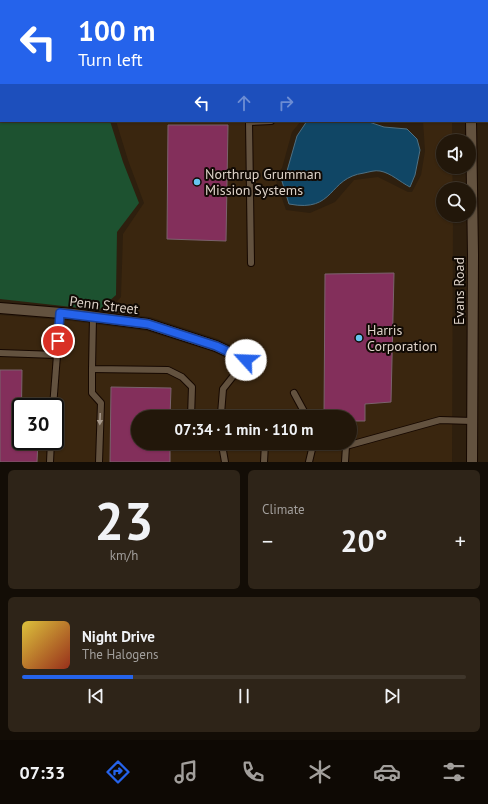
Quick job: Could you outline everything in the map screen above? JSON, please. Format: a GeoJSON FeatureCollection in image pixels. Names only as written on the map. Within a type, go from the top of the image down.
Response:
{"type":"FeatureCollection","features":[{"type":"Feature","properties":{"kind":"street","name":"Evans Road"},"geometry":{"type":"LineString","coordinates":[[471,122],[473,243],[472,462]]}},
{"type":"Feature","properties":{"kind":"street","name":"Penn Street"},"geometry":{"type":"LineString","coordinates":[[0,308],[60,313],[148,324],[216,346],[246,360]]}},
{"type":"Feature","properties":{"kind":"lane"},"geometry":{"type":"LineString","coordinates":[[249,122],[251,263]]}},
{"type":"Feature","properties":{"kind":"lane"},"geometry":{"type":"LineString","coordinates":[[54,398],[60,313]]}},
{"type":"Feature","properties":{"kind":"lane"},"geometry":{"type":"LineString","coordinates":[[93,317],[92,392],[101,403],[99,462]]}},
{"type":"Feature","properties":{"kind":"lane"},"geometry":{"type":"LineString","coordinates":[[0,354],[57,355]]}},
{"type":"Feature","properties":{"kind":"lane"},"geometry":{"type":"LineString","coordinates":[[224,410],[224,389],[246,360]]}},
{"type":"Feature","properties":{"kind":"lane"},"geometry":{"type":"LineString","coordinates":[[92,369],[168,370],[182,377],[192,387],[191,410]]}},
{"type":"Feature","properties":{"kind":"lane"},"geometry":{"type":"LineString","coordinates":[[294,393],[303,410]]}},
{"type":"Feature","properties":{"kind":"lane"},"geometry":{"type":"LineString","coordinates":[[357,443],[440,420],[472,421]]}},
{"type":"Feature","properties":{"kind":"lane"},"geometry":{"type":"LineString","coordinates":[[50,462],[51,450]]}},
{"type":"Feature","properties":{"kind":"lane"},"geometry":{"type":"LineString","coordinates":[[224,450],[225,462]]}},
{"type":"Feature","properties":{"kind":"lane"},"geometry":{"type":"LineString","coordinates":[[264,462],[265,450]]}},
{"type":"Feature","properties":{"kind":"lane"},"geometry":{"type":"LineString","coordinates":[[309,462],[311,450]]}},
{"type":"Feature","properties":{"kind":"lane"},"geometry":{"type":"LineString","coordinates":[[345,462],[346,450]]}},
{"type":"Feature","properties":{"kind":"shaded area"},"geometry":{"type":"Polygon","coordinates":[[[116,122],[300,122],[292,132],[282,168],[275,178],[286,210],[310,213],[335,202],[354,180],[378,177],[408,192],[412,192],[421,175],[425,151],[423,122],[452,122],[452,134],[436,134],[436,174],[452,174],[453,182],[436,182],[436,222],[453,222],[452,462],[0,462],[0,315],[72,321],[147,331],[214,352],[249,369],[254,356],[218,339],[150,317],[107,312],[121,297],[123,234],[144,203],[128,160],[116,122]]]}},
{"type":"Feature","properties":{"kind":"green space"},"geometry":{"type":"Polygon","coordinates":[[[0,122],[110,122],[123,162],[139,203],[117,232],[116,295],[99,310],[0,299],[0,122]]]}},
{"type":"Feature","properties":{"kind":"water"},"geometry":{"type":"Polygon","coordinates":[[[306,122],[369,122],[384,127],[407,129],[417,139],[420,150],[415,175],[410,187],[380,171],[364,173],[352,176],[343,181],[324,199],[315,204],[289,204],[281,178],[287,171],[297,136],[306,122]]]}},
{"type":"Feature","properties":{"kind":"building","name":"Northrup Grumman Mission Systems"},"geometry":{"type":"Polygon","coordinates":[[[168,125],[228,125],[226,241],[167,239],[168,125]]]}},
{"type":"Feature","properties":{"kind":"building","name":"Harris Corporation"},"geometry":{"type":"Polygon","coordinates":[[[394,273],[391,402],[365,404],[365,421],[357,421],[357,410],[324,410],[325,274],[394,273]]]}},
{"type":"Feature","properties":{"kind":"building"},"geometry":{"type":"Polygon","coordinates":[[[0,370],[22,370],[22,398],[12,398],[12,450],[38,450],[37,462],[0,462],[0,370]]]}},
{"type":"Feature","properties":{"kind":"building"},"geometry":{"type":"Polygon","coordinates":[[[111,387],[171,388],[170,410],[131,410],[131,450],[170,450],[170,462],[110,462],[111,387]]]}},
{"type":"Feature","properties":{"kind":"place","name":"Northrup Grumman Mission Systems"},"geometry":{"type":"Point","coordinates":[197,182]}},
{"type":"Feature","properties":{"kind":"place","name":"Harris Corporation"},"geometry":{"type":"Point","coordinates":[359,338]}},
{"type":"Feature","properties":{"kind":"route"},"geometry":{"type":"LineString","coordinates":[[58,341],[60,313],[73,314],[148,324],[216,346],[246,360]]}}]}
